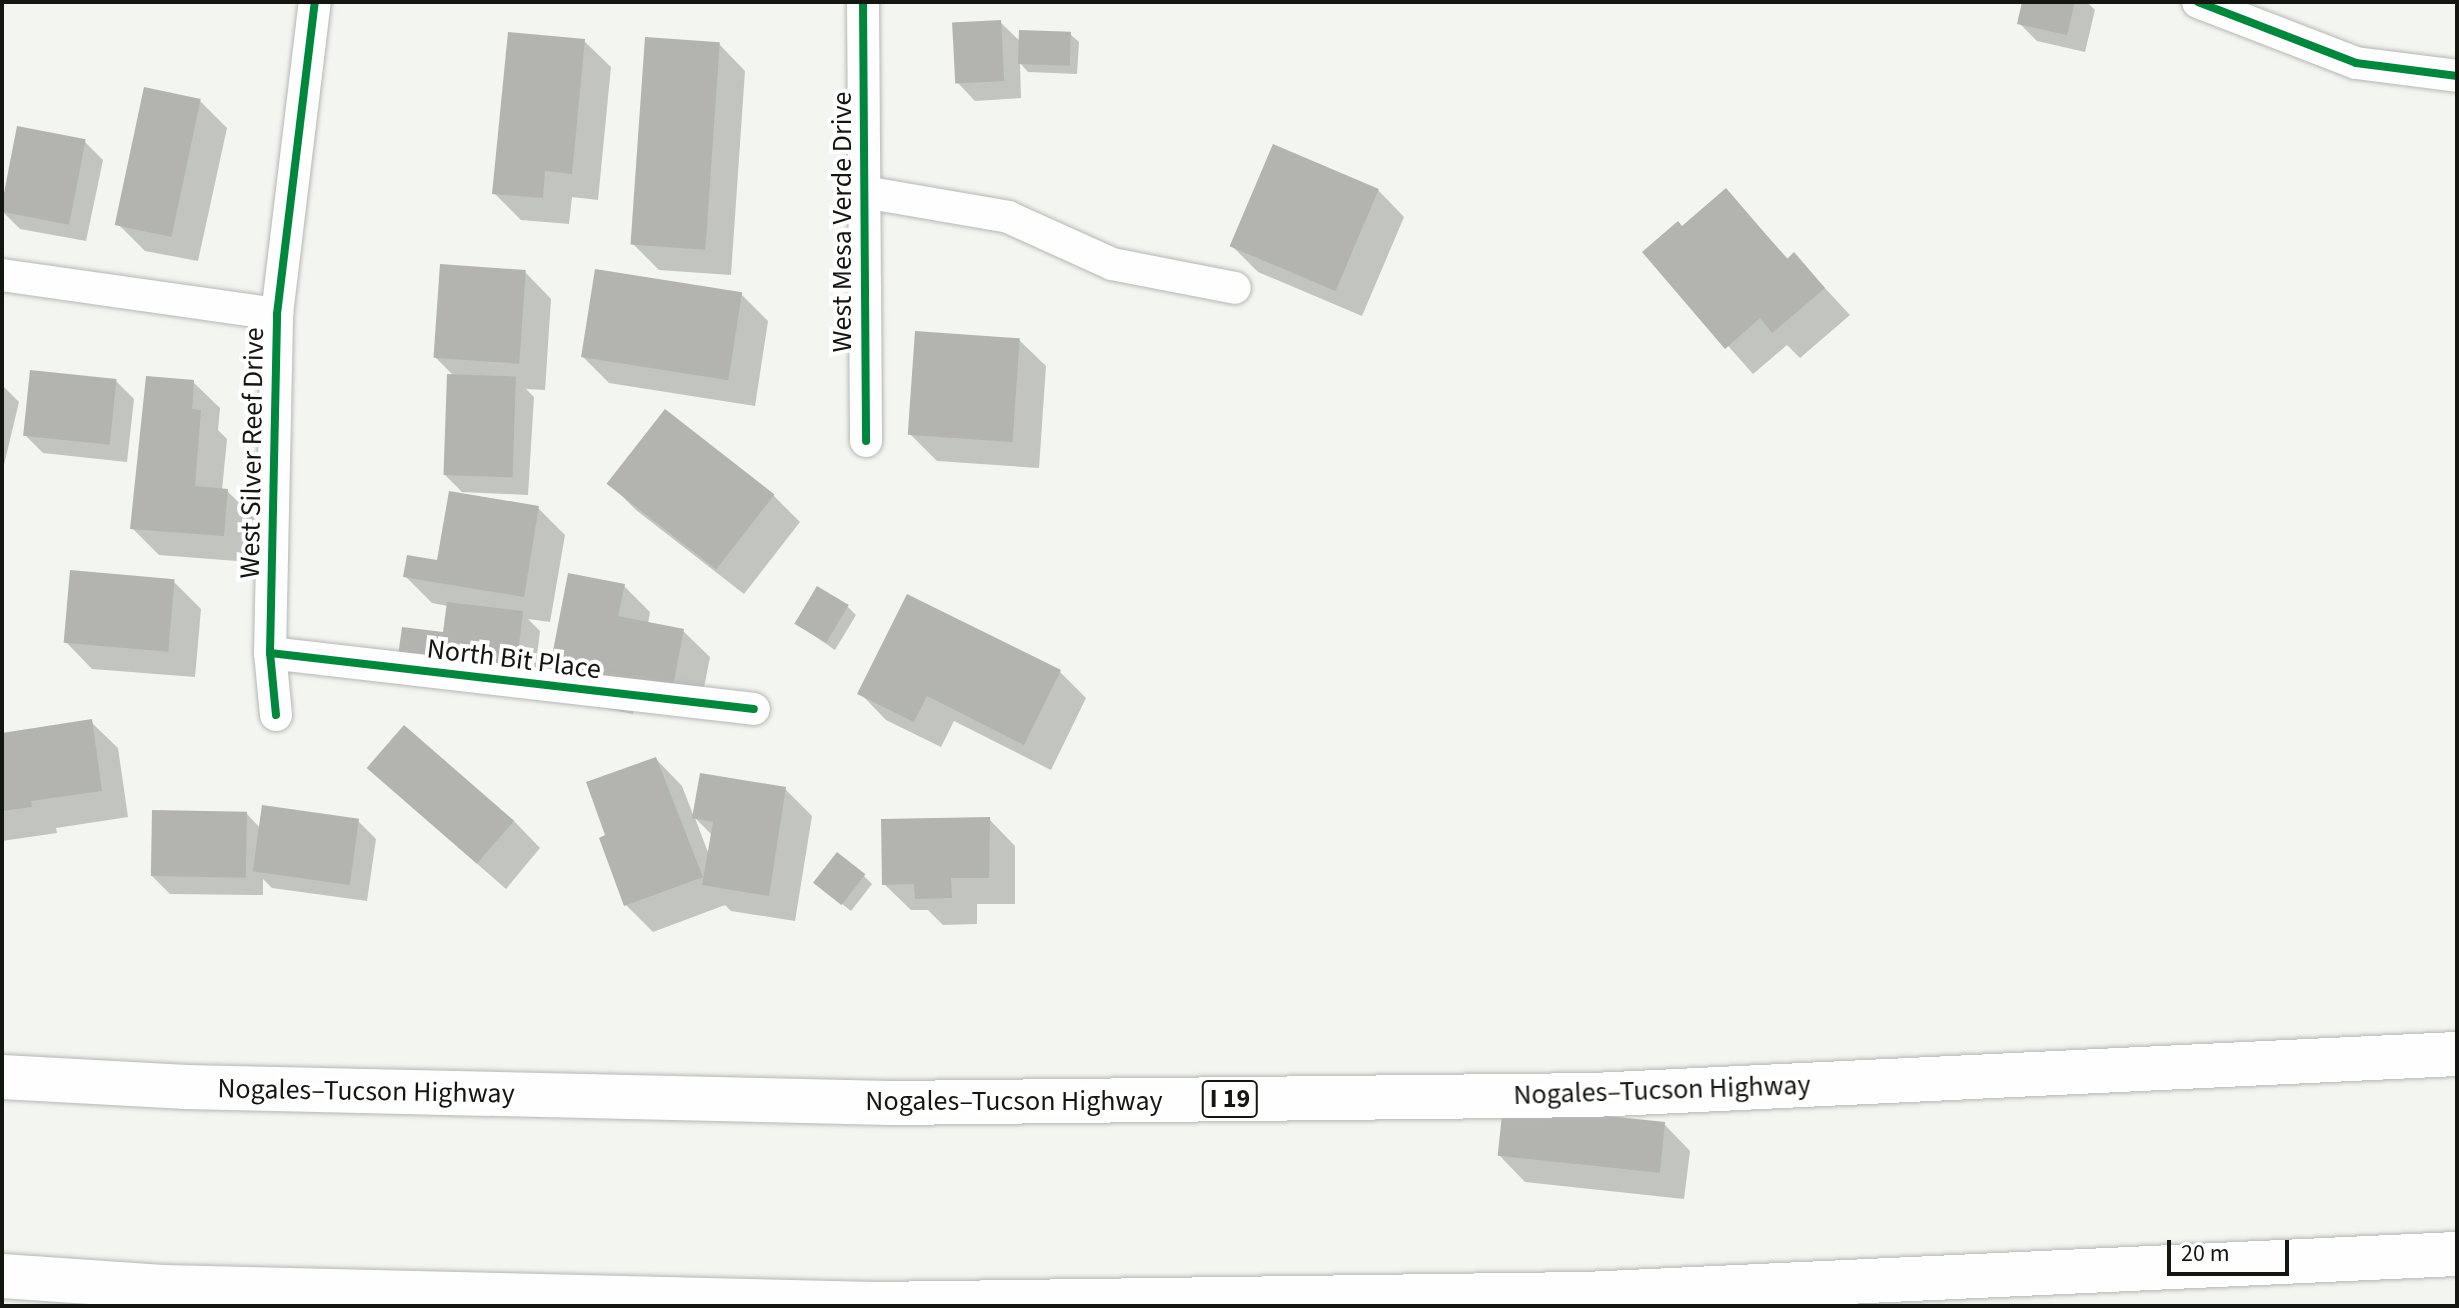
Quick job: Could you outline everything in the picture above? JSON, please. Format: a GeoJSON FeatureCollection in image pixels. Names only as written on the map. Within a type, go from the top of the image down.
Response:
{"type":"FeatureCollection","features":[{"type":"Feature","properties":{"kind":"highway","name":"Nogales–Tucson Highway"},"geometry":{"type":"LineString","coordinates":[[2,1077],[187,1087],[891,1103],[1593,1095],[2457,1054]]}},
{"type":"Feature","properties":{"kind":"highway"},"geometry":{"type":"LineString","coordinates":[[2,1276],[163,1287],[874,1304],[1585,1294],[2457,1254]]}},
{"type":"Feature","properties":{"kind":"street","name":"West Silver Reef Drive"},"geometry":{"type":"LineString","coordinates":[[276,715],[270,653],[277,314],[315,2]]}},
{"type":"Feature","properties":{"kind":"street","name":"West Mesa Verde Drive"},"geometry":{"type":"LineString","coordinates":[[863,2],[866,441]]}},
{"type":"Feature","properties":{"kind":"street"},"geometry":{"type":"LineString","coordinates":[[2198,2],[2356,63],[2457,76]]}},
{"type":"Feature","properties":{"kind":"street"},"geometry":{"type":"LineString","coordinates":[[2419,71],[2457,98]]}},
{"type":"Feature","properties":{"kind":"street"},"geometry":{"type":"LineString","coordinates":[[864,192],[1008,217],[1112,264],[1235,288]]}},
{"type":"Feature","properties":{"kind":"street"},"geometry":{"type":"LineString","coordinates":[[2,275],[277,314]]}},
{"type":"Feature","properties":{"kind":"street","name":"North Bit Place"},"geometry":{"type":"LineString","coordinates":[[270,653],[754,709]]}},
{"type":"Feature","properties":{"kind":"building"},"geometry":{"type":"Polygon","coordinates":[[[2022,2],[2075,2],[2067,35],[2017,24],[2022,2]]]}},
{"type":"Feature","properties":{"kind":"building"},"geometry":{"type":"Polygon","coordinates":[[[1001,20],[1004,81],[955,83],[952,23],[1001,20]]]}},
{"type":"Feature","properties":{"kind":"building"},"geometry":{"type":"Polygon","coordinates":[[[1019,30],[1071,32],[1070,66],[1018,64],[1019,30]]]}},
{"type":"Feature","properties":{"kind":"building"},"geometry":{"type":"Polygon","coordinates":[[[508,32],[585,39],[572,174],[545,171],[543,198],[492,194],[508,32]]]}},
{"type":"Feature","properties":{"kind":"building"},"geometry":{"type":"Polygon","coordinates":[[[645,37],[720,42],[705,250],[630,244],[645,37]]]}},
{"type":"Feature","properties":{"kind":"building"},"geometry":{"type":"Polygon","coordinates":[[[144,87],[201,99],[171,237],[115,225],[144,87]]]}},
{"type":"Feature","properties":{"kind":"building"},"geometry":{"type":"Polygon","coordinates":[[[17,126],[86,139],[69,225],[2,212],[17,126]]]}},
{"type":"Feature","properties":{"kind":"building"},"geometry":{"type":"Polygon","coordinates":[[[1273,144],[1379,189],[1335,291],[1230,246],[1273,144]]]}},
{"type":"Feature","properties":{"kind":"building"},"geometry":{"type":"Polygon","coordinates":[[[1726,188],[1787,259],[1794,252],[1825,288],[1772,333],[1760,318],[1725,349],[1642,252],[1678,221],[1682,226],[1726,188]]]}},
{"type":"Feature","properties":{"kind":"building"},"geometry":{"type":"Polygon","coordinates":[[[440,264],[526,270],[519,364],[433,358],[440,264]]]}},
{"type":"Feature","properties":{"kind":"building"},"geometry":{"type":"Polygon","coordinates":[[[595,269],[742,292],[728,380],[581,357],[595,269]]]}},
{"type":"Feature","properties":{"kind":"building"},"geometry":{"type":"Polygon","coordinates":[[[915,331],[1020,338],[1012,442],[908,435],[915,331]]]}},
{"type":"Feature","properties":{"kind":"building"},"geometry":{"type":"Polygon","coordinates":[[[30,370],[117,379],[110,445],[23,436],[30,370]]]}},
{"type":"Feature","properties":{"kind":"building"},"geometry":{"type":"Polygon","coordinates":[[[447,374],[516,376],[512,477],[443,475],[447,374]]]}},
{"type":"Feature","properties":{"kind":"building"},"geometry":{"type":"Polygon","coordinates":[[[146,376],[194,380],[192,409],[201,410],[195,486],[228,489],[224,536],[130,529],[146,376]]]}},
{"type":"Feature","properties":{"kind":"building"},"geometry":{"type":"Polygon","coordinates":[[[665,409],[775,495],[716,569],[607,484],[665,409]]]}},
{"type":"Feature","properties":{"kind":"building"},"geometry":{"type":"Polygon","coordinates":[[[449,491],[539,506],[524,597],[403,577],[407,555],[437,560],[449,491]]]}},
{"type":"Feature","properties":{"kind":"building"},"geometry":{"type":"Polygon","coordinates":[[[70,570],[175,579],[168,652],[64,643],[70,570]]]}},
{"type":"Feature","properties":{"kind":"building"},"geometry":{"type":"Polygon","coordinates":[[[568,573],[625,584],[618,616],[684,629],[672,692],[548,677],[568,573]]]}},
{"type":"Feature","properties":{"kind":"building"},"geometry":{"type":"Polygon","coordinates":[[[817,586],[849,605],[826,643],[794,624],[817,586]]]}},
{"type":"Feature","properties":{"kind":"building"},"geometry":{"type":"Polygon","coordinates":[[[907,594],[1061,670],[1024,745],[927,696],[914,722],[857,694],[907,594]]]}},
{"type":"Feature","properties":{"kind":"building"},"geometry":{"type":"Polygon","coordinates":[[[447,602],[523,611],[516,670],[398,656],[402,627],[443,632],[447,602]]]}},
{"type":"Feature","properties":{"kind":"building"},"geometry":{"type":"Polygon","coordinates":[[[92,719],[102,791],[31,801],[32,807],[2,811],[2,733],[92,719]]]}},
{"type":"Feature","properties":{"kind":"building"},"geometry":{"type":"Polygon","coordinates":[[[404,725],[514,821],[477,864],[367,768],[404,725]]]}},
{"type":"Feature","properties":{"kind":"building"},"geometry":{"type":"Polygon","coordinates":[[[656,757],[703,877],[624,906],[599,838],[605,835],[586,782],[656,757]]]}},
{"type":"Feature","properties":{"kind":"building"},"geometry":{"type":"Polygon","coordinates":[[[700,773],[786,787],[769,896],[702,885],[713,822],[692,818],[700,773]]]}},
{"type":"Feature","properties":{"kind":"building"},"geometry":{"type":"Polygon","coordinates":[[[262,805],[359,819],[350,885],[253,871],[262,805]]]}},
{"type":"Feature","properties":{"kind":"building"},"geometry":{"type":"Polygon","coordinates":[[[152,810],[247,812],[246,878],[151,876],[152,810]]]}},
{"type":"Feature","properties":{"kind":"building"},"geometry":{"type":"Polygon","coordinates":[[[990,817],[989,878],[951,878],[952,898],[915,899],[914,884],[882,885],[881,819],[990,817]]]}},
{"type":"Feature","properties":{"kind":"building"},"geometry":{"type":"Polygon","coordinates":[[[837,852],[865,874],[841,905],[813,883],[837,852]]]}},
{"type":"Feature","properties":{"kind":"building"},"geometry":{"type":"Polygon","coordinates":[[[1503,1105],[1665,1122],[1660,1173],[1498,1156],[1503,1105]]]}},
{"type":"Feature","properties":{"kind":"cycle path"},"geometry":{"type":"LineString","coordinates":[[276,715],[270,653],[277,314],[315,2]]}},
{"type":"Feature","properties":{"kind":"cycle path"},"geometry":{"type":"LineString","coordinates":[[863,2],[866,441]]}},
{"type":"Feature","properties":{"kind":"cycle path"},"geometry":{"type":"LineString","coordinates":[[2198,2],[2356,63],[2457,76]]}},
{"type":"Feature","properties":{"kind":"cycle path"},"geometry":{"type":"LineString","coordinates":[[270,653],[754,709]]}}]}
